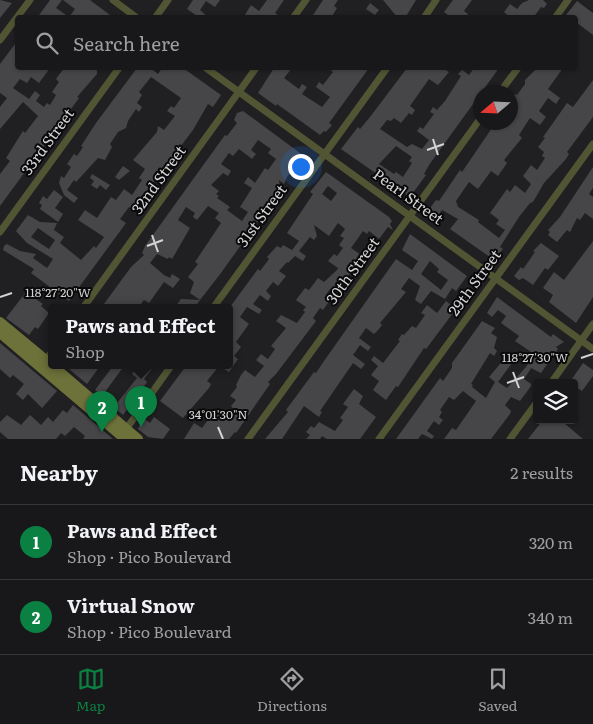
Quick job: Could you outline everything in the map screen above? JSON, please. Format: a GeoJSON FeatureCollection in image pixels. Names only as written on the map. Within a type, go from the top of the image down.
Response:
{"type":"FeatureCollection","features":[{"type":"Feature","properties":{"kind":"main road"},"geometry":{"type":"LineString","coordinates":[[0,322],[48,361]]}},
{"type":"Feature","properties":{"kind":"main road"},"geometry":{"type":"LineString","coordinates":[[0,333],[48,361]]}},
{"type":"Feature","properties":{"kind":"main road"},"geometry":{"type":"LineString","coordinates":[[56,369],[124,435],[138,439]]}},
{"type":"Feature","properties":{"kind":"street"},"geometry":{"type":"LineString","coordinates":[[19,15],[30,0]]}},
{"type":"Feature","properties":{"kind":"street"},"geometry":{"type":"LineString","coordinates":[[113,0],[133,15]]}},
{"type":"Feature","properties":{"kind":"street"},"geometry":{"type":"LineString","coordinates":[[158,15],[168,0]]}},
{"type":"Feature","properties":{"kind":"street"},"geometry":{"type":"LineString","coordinates":[[295,15],[306,0]]}},
{"type":"Feature","properties":{"kind":"street"},"geometry":{"type":"LineString","coordinates":[[426,15],[436,0]]}},
{"type":"Feature","properties":{"kind":"street"},"geometry":{"type":"LineString","coordinates":[[557,15],[568,0]]}},
{"type":"Feature","properties":{"kind":"street"},"geometry":{"type":"LineString","coordinates":[[0,40],[15,20]]}},
{"type":"Feature","properties":{"kind":"street","name":"33rd Street"},"geometry":{"type":"LineString","coordinates":[[0,232],[118,70]]}},
{"type":"Feature","properties":{"kind":"street","name":"Pearl Street"},"geometry":{"type":"LineString","coordinates":[[209,70],[593,349]]}},
{"type":"Feature","properties":{"kind":"street","name":"32nd Street"},"geometry":{"type":"LineString","coordinates":[[86,304],[255,70]]}},
{"type":"Feature","properties":{"kind":"street","name":"31st Street"},"geometry":{"type":"LineString","coordinates":[[216,304],[386,70]]}},
{"type":"Feature","properties":{"kind":"street"},"geometry":{"type":"LineString","coordinates":[[505,85],[516,70]]}},
{"type":"Feature","properties":{"kind":"street","name":"30th Street"},"geometry":{"type":"LineString","coordinates":[[248,439],[473,129]]}},
{"type":"Feature","properties":{"kind":"street","name":"29th Street"},"geometry":{"type":"LineString","coordinates":[[380,439],[593,144]]}},
{"type":"Feature","properties":{"kind":"street"},"geometry":{"type":"LineString","coordinates":[[554,379],[593,324]]}},
{"type":"Feature","properties":{"kind":"street"},"geometry":{"type":"LineString","coordinates":[[124,435],[169,369]]}},
{"type":"Feature","properties":{"kind":"street"},"geometry":{"type":"LineString","coordinates":[[510,439],[533,407]]}},
{"type":"Feature","properties":{"kind":"building"},"geometry":{"type":"Polygon","coordinates":[[[0,0],[12,3],[0,18],[0,0]]]}},
{"type":"Feature","properties":{"kind":"building"},"geometry":{"type":"Polygon","coordinates":[[[50,0],[62,0],[56,8],[66,15],[39,15],[50,0]]]}},
{"type":"Feature","properties":{"kind":"building"},"geometry":{"type":"Polygon","coordinates":[[[63,0],[90,0],[110,15],[70,15],[75,9],[63,0]]]}},
{"type":"Feature","properties":{"kind":"building"},"geometry":{"type":"Polygon","coordinates":[[[193,0],[220,0],[215,7],[206,1],[200,10],[206,15],[196,15],[187,9],[193,0]]]}},
{"type":"Feature","properties":{"kind":"building"},"geometry":{"type":"Polygon","coordinates":[[[267,0],[284,0],[275,13],[278,15],[245,15],[251,5],[259,11],[267,0]]]}},
{"type":"Feature","properties":{"kind":"building"},"geometry":{"type":"Polygon","coordinates":[[[323,0],[338,0],[334,6],[337,8],[333,15],[313,15],[323,0]]]}},
{"type":"Feature","properties":{"kind":"building"},"geometry":{"type":"Polygon","coordinates":[[[383,0],[416,0],[407,15],[396,15],[383,0]]]}},
{"type":"Feature","properties":{"kind":"building"},"geometry":{"type":"Polygon","coordinates":[[[453,0],[472,0],[464,11],[468,15],[448,15],[444,12],[453,0]]]}},
{"type":"Feature","properties":{"kind":"building"},"geometry":{"type":"Polygon","coordinates":[[[529,0],[543,0],[547,4],[544,8],[541,7],[535,15],[508,15],[504,12],[510,4],[517,9],[522,3],[529,0]]]}},
{"type":"Feature","properties":{"kind":"building"},"geometry":{"type":"Polygon","coordinates":[[[577,1],[593,13],[593,35],[578,24],[578,15],[566,15],[577,1]]]}},
{"type":"Feature","properties":{"kind":"building"},"geometry":{"type":"Polygon","coordinates":[[[370,3],[379,10],[375,15],[366,9],[370,3]]]}},
{"type":"Feature","properties":{"kind":"building"},"geometry":{"type":"Polygon","coordinates":[[[15,44],[15,70],[49,70],[39,83],[31,77],[27,83],[20,79],[13,88],[29,99],[35,91],[40,95],[36,101],[44,107],[47,103],[50,105],[56,95],[52,92],[59,82],[56,79],[63,70],[97,70],[97,74],[77,97],[79,98],[0,206],[0,174],[10,161],[6,158],[23,131],[25,133],[38,116],[23,102],[0,129],[0,107],[7,98],[0,93],[0,64],[15,44]]]}},
{"type":"Feature","properties":{"kind":"building"},"geometry":{"type":"Polygon","coordinates":[[[136,70],[153,70],[158,74],[161,70],[186,70],[221,95],[213,107],[208,104],[193,130],[143,196],[137,210],[134,211],[129,207],[120,219],[126,223],[69,301],[31,273],[34,269],[3,250],[4,246],[7,244],[20,251],[36,254],[33,258],[47,268],[53,259],[27,243],[16,231],[28,215],[40,222],[57,223],[54,230],[64,237],[60,243],[81,260],[94,246],[96,248],[104,237],[78,220],[85,210],[97,218],[111,197],[116,200],[124,189],[132,195],[142,180],[139,178],[145,169],[133,160],[157,132],[158,126],[164,130],[175,116],[167,111],[171,106],[174,108],[181,98],[151,77],[139,92],[142,95],[137,103],[142,107],[139,112],[136,109],[126,128],[118,132],[110,144],[112,147],[105,160],[98,158],[76,182],[74,180],[67,190],[78,198],[74,203],[64,195],[59,183],[61,176],[64,178],[71,167],[67,164],[74,154],[77,156],[83,147],[81,146],[136,70]],[[38,228],[31,237],[49,249],[55,240],[38,228]]]}},
{"type":"Feature","properties":{"kind":"building"},"geometry":{"type":"Polygon","coordinates":[[[273,70],[290,70],[284,78],[299,89],[302,84],[307,87],[302,94],[322,107],[330,97],[316,87],[319,82],[323,85],[333,72],[330,70],[368,70],[329,123],[332,125],[326,132],[324,131],[320,135],[277,104],[276,106],[258,93],[273,70]]]}},
{"type":"Feature","properties":{"kind":"building"},"geometry":{"type":"Polygon","coordinates":[[[405,70],[446,70],[449,72],[438,85],[429,79],[410,106],[415,110],[412,115],[409,113],[401,123],[394,118],[391,121],[387,120],[380,129],[407,147],[412,144],[422,149],[429,140],[417,131],[420,127],[423,129],[434,114],[430,112],[433,107],[437,110],[445,101],[461,76],[458,74],[462,70],[469,75],[473,70],[498,70],[487,85],[473,85],[473,104],[429,165],[424,174],[426,175],[410,197],[341,149],[358,127],[360,129],[405,70]],[[396,146],[379,164],[394,174],[396,172],[403,177],[412,163],[409,161],[412,157],[396,146]]]}},
{"type":"Feature","properties":{"kind":"building"},"geometry":{"type":"Polygon","coordinates":[[[535,70],[562,70],[548,89],[560,98],[556,104],[548,98],[539,111],[546,117],[540,125],[530,118],[519,135],[522,138],[504,160],[507,163],[498,176],[491,171],[478,189],[469,182],[456,201],[458,207],[479,220],[478,222],[499,238],[505,230],[496,224],[499,220],[490,213],[507,189],[510,192],[515,185],[525,193],[531,184],[523,176],[531,165],[537,170],[545,158],[542,156],[544,152],[538,147],[545,138],[543,137],[567,103],[573,107],[593,80],[593,117],[567,152],[569,154],[566,159],[544,183],[533,202],[530,203],[519,217],[500,247],[503,249],[494,260],[450,229],[458,219],[442,210],[437,217],[430,208],[436,200],[439,201],[460,170],[462,172],[491,130],[518,130],[518,94],[525,84],[525,80],[535,70]]]}},
{"type":"Feature","properties":{"kind":"building"},"geometry":{"type":"Polygon","coordinates":[[[243,111],[304,156],[287,177],[284,184],[279,180],[280,189],[278,193],[200,300],[190,293],[194,282],[188,277],[198,264],[195,262],[221,223],[215,218],[219,213],[208,206],[197,220],[193,217],[195,213],[186,207],[178,220],[190,228],[172,259],[157,254],[150,263],[164,275],[170,278],[172,274],[180,279],[173,288],[164,282],[149,303],[144,300],[141,304],[104,304],[131,267],[144,255],[142,253],[145,246],[225,135],[227,136],[237,123],[234,120],[237,113],[243,111]],[[258,140],[251,150],[256,154],[252,159],[239,149],[233,156],[229,153],[221,164],[231,171],[228,176],[223,173],[211,185],[219,191],[216,194],[219,196],[217,198],[230,207],[227,210],[242,221],[248,212],[240,207],[252,188],[244,183],[248,177],[255,183],[265,168],[268,170],[276,159],[268,153],[271,149],[258,140]]]}},
{"type":"Feature","properties":{"kind":"building"},"geometry":{"type":"Polygon","coordinates":[[[123,166],[130,171],[119,180],[115,177],[123,166]]]}},
{"type":"Feature","properties":{"kind":"building"},"geometry":{"type":"Polygon","coordinates":[[[593,167],[593,188],[589,194],[593,197],[593,219],[585,213],[580,220],[577,218],[570,232],[567,230],[557,242],[548,235],[550,232],[548,230],[560,217],[593,167]]]}},
{"type":"Feature","properties":{"kind":"building"},"geometry":{"type":"Polygon","coordinates":[[[326,172],[389,217],[392,221],[390,224],[393,230],[388,227],[379,239],[369,231],[367,234],[363,231],[351,248],[361,255],[352,271],[338,288],[333,291],[330,289],[324,298],[329,301],[328,303],[323,310],[320,308],[313,318],[316,321],[268,382],[270,384],[236,433],[229,439],[184,439],[194,423],[202,428],[216,409],[229,419],[235,411],[231,406],[236,400],[230,396],[237,387],[236,385],[241,375],[245,370],[255,377],[264,366],[256,360],[261,354],[268,359],[275,349],[271,346],[286,328],[276,321],[281,315],[297,323],[305,312],[303,310],[306,307],[296,300],[305,288],[309,290],[318,278],[324,282],[337,270],[338,268],[328,261],[334,254],[337,256],[343,248],[339,245],[344,238],[340,236],[345,229],[338,223],[329,236],[314,225],[317,236],[314,240],[310,237],[299,251],[306,256],[303,261],[295,256],[279,271],[286,276],[278,286],[273,282],[266,291],[271,296],[268,301],[260,295],[253,304],[262,310],[259,314],[247,307],[240,317],[249,324],[236,342],[241,347],[234,356],[238,359],[233,366],[232,304],[258,269],[260,271],[269,259],[267,257],[277,246],[281,248],[283,245],[292,250],[299,241],[287,233],[313,194],[310,192],[326,172]],[[328,186],[322,194],[331,201],[337,193],[328,186]]]}},
{"type":"Feature","properties":{"kind":"building"},"geometry":{"type":"Polygon","coordinates":[[[92,174],[110,185],[106,190],[100,185],[97,189],[91,185],[94,181],[90,178],[92,174]]]}},
{"type":"Feature","properties":{"kind":"building"},"geometry":{"type":"Polygon","coordinates":[[[54,190],[63,197],[55,208],[63,214],[58,222],[40,209],[42,205],[39,203],[43,196],[47,199],[54,190]]]}},
{"type":"Feature","properties":{"kind":"building"},"geometry":{"type":"Polygon","coordinates":[[[410,234],[467,276],[456,291],[452,288],[445,299],[431,291],[421,304],[415,300],[420,286],[409,278],[401,289],[406,292],[380,323],[382,325],[379,329],[374,334],[366,328],[359,338],[371,347],[368,351],[360,345],[353,355],[365,364],[361,369],[353,363],[320,411],[322,412],[319,417],[304,406],[282,439],[265,439],[288,412],[286,410],[314,372],[316,373],[396,259],[412,270],[418,261],[402,250],[410,234]],[[430,261],[421,274],[441,290],[448,280],[437,272],[439,269],[430,261]]]}},
{"type":"Feature","properties":{"kind":"building"},"geometry":{"type":"Polygon","coordinates":[[[593,241],[593,297],[576,323],[549,302],[553,295],[543,288],[554,272],[564,280],[593,241]]]}},
{"type":"Feature","properties":{"kind":"building"},"geometry":{"type":"Polygon","coordinates":[[[541,243],[559,256],[548,270],[545,268],[533,285],[523,278],[519,280],[514,276],[521,267],[523,269],[535,252],[533,251],[541,243]]]}},
{"type":"Feature","properties":{"kind":"building"},"geometry":{"type":"Polygon","coordinates":[[[26,292],[43,304],[41,306],[48,312],[38,329],[35,327],[29,335],[6,318],[26,292]]]}},
{"type":"Feature","properties":{"kind":"building"},"geometry":{"type":"Polygon","coordinates":[[[461,292],[468,297],[465,302],[462,301],[426,349],[424,348],[398,387],[396,386],[386,400],[373,390],[379,381],[371,375],[378,366],[371,360],[374,356],[383,363],[400,341],[398,340],[402,334],[404,335],[412,326],[416,328],[425,315],[421,313],[427,305],[437,313],[446,301],[452,306],[461,292]]]}},
{"type":"Feature","properties":{"kind":"building"},"geometry":{"type":"Polygon","coordinates":[[[497,297],[551,337],[553,334],[564,342],[556,347],[558,349],[541,373],[531,368],[524,379],[531,386],[520,401],[511,397],[505,405],[511,411],[510,414],[491,439],[444,439],[452,428],[456,430],[476,401],[463,391],[454,400],[449,397],[440,410],[442,412],[439,417],[443,420],[439,425],[434,421],[427,431],[434,436],[432,439],[422,434],[418,439],[396,439],[440,378],[443,381],[452,368],[452,363],[482,321],[495,328],[491,333],[497,337],[494,348],[497,351],[494,356],[490,353],[471,384],[473,385],[472,387],[486,398],[495,382],[489,377],[505,358],[512,363],[498,382],[507,388],[526,367],[534,354],[515,341],[519,336],[501,323],[506,316],[498,310],[492,317],[487,313],[497,297]]]}},
{"type":"Feature","properties":{"kind":"building"},"geometry":{"type":"Polygon","coordinates":[[[181,299],[200,300],[197,304],[177,304],[181,299]]]}},
{"type":"Feature","properties":{"kind":"building"},"geometry":{"type":"Polygon","coordinates":[[[0,343],[57,391],[42,408],[28,394],[23,400],[16,394],[24,384],[13,375],[10,378],[0,369],[0,343]]]}},
{"type":"Feature","properties":{"kind":"building"},"geometry":{"type":"Polygon","coordinates":[[[583,363],[593,370],[593,376],[582,391],[578,388],[578,379],[572,379],[583,363]]]}},
{"type":"Feature","properties":{"kind":"building"},"geometry":{"type":"Polygon","coordinates":[[[69,369],[98,369],[87,384],[69,369]]]}},
{"type":"Feature","properties":{"kind":"building"},"geometry":{"type":"Polygon","coordinates":[[[111,369],[122,369],[102,396],[95,390],[111,369]]]}},
{"type":"Feature","properties":{"kind":"building"},"geometry":{"type":"Polygon","coordinates":[[[136,369],[152,369],[144,379],[147,382],[123,415],[114,407],[137,378],[132,374],[136,369]]]}},
{"type":"Feature","properties":{"kind":"building"},"geometry":{"type":"Polygon","coordinates":[[[184,369],[217,369],[207,381],[211,384],[209,388],[183,418],[160,401],[184,369]]]}},
{"type":"Feature","properties":{"kind":"building"},"geometry":{"type":"Polygon","coordinates":[[[354,389],[363,396],[359,404],[376,417],[360,439],[327,439],[322,436],[320,439],[306,439],[310,435],[306,432],[311,426],[314,428],[319,422],[335,431],[343,420],[340,418],[348,407],[343,404],[354,389]]]}},
{"type":"Feature","properties":{"kind":"building"},"geometry":{"type":"Polygon","coordinates":[[[73,405],[113,439],[83,439],[85,436],[74,427],[65,436],[61,433],[56,439],[8,439],[0,432],[0,422],[7,415],[21,425],[30,415],[41,425],[48,417],[53,422],[63,410],[67,413],[73,405]]]}},
{"type":"Feature","properties":{"kind":"building"},"geometry":{"type":"Polygon","coordinates":[[[154,417],[170,429],[163,439],[148,437],[138,429],[143,418],[150,423],[154,417]]]}},
{"type":"Feature","properties":{"kind":"building"},"geometry":{"type":"Polygon","coordinates":[[[540,424],[565,424],[583,439],[528,439],[540,424]]]}},
{"type":"Feature","properties":{"kind":"place","name":"Paws and Effect"},"geometry":{"type":"Point","coordinates":[141,427]}},
{"type":"Feature","properties":{"kind":"place","name":"Virtual Snow"},"geometry":{"type":"Point","coordinates":[102,432]}}]}
